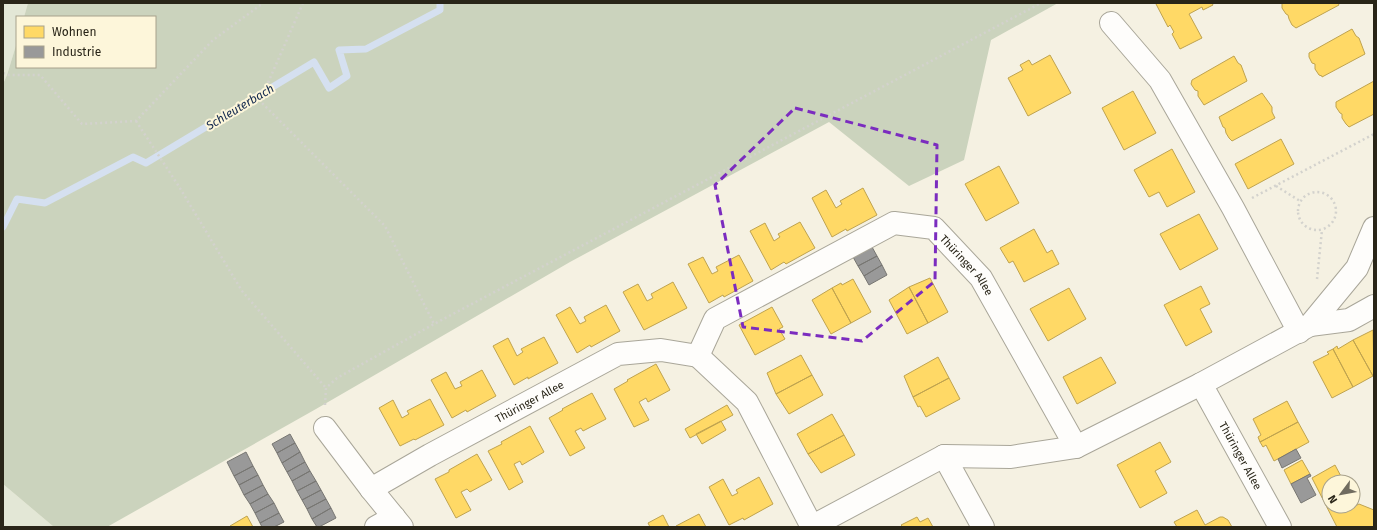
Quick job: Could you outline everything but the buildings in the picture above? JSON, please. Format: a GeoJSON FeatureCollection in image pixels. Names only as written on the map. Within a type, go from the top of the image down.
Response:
{"type":"FeatureCollection","features":[{"type":"Feature","properties":{"kind":"street"},"geometry":{"type":"LineString","coordinates":[[1111,23],[1160,80],[1233,208],[1305,328]]}},
{"type":"Feature","properties":{"kind":"street","name":"Thüringer Allee"},"geometry":{"type":"LineString","coordinates":[[370,490],[437,451],[618,354],[661,350],[698,356],[715,319],[894,223],[934,228],[981,278],[1076,447]]}},
{"type":"Feature","properties":{"kind":"street"},"geometry":{"type":"LineString","coordinates":[[1305,328],[1357,268],[1374,228]]}},
{"type":"Feature","properties":{"kind":"street"},"geometry":{"type":"LineString","coordinates":[[698,356],[747,402],[811,527],[944,456],[1011,457],[1076,447],[1201,384],[1305,328],[1349,320],[1374,306]]}},
{"type":"Feature","properties":{"kind":"street","name":"Thüringer Allee"},"geometry":{"type":"LineString","coordinates":[[1201,384],[1280,527]]}},
{"type":"Feature","properties":{"kind":"street"},"geometry":{"type":"LineString","coordinates":[[325,428],[370,490],[390,524]]}},
{"type":"Feature","properties":{"kind":"street"},"geometry":{"type":"LineString","coordinates":[[944,456],[983,527]]}},
{"type":"Feature","properties":{"kind":"path"},"geometry":{"type":"LineString","coordinates":[[3,73],[9,75],[40,75],[82,124],[136,121],[212,41],[263,3]]}},
{"type":"Feature","properties":{"kind":"path"},"geometry":{"type":"LineString","coordinates":[[304,3],[260,101],[385,226],[434,324]]}},
{"type":"Feature","properties":{"kind":"path"},"geometry":{"type":"LineString","coordinates":[[326,388],[337,378],[434,324],[1041,3]]}},
{"type":"Feature","properties":{"kind":"path"},"geometry":{"type":"LineString","coordinates":[[136,121],[178,185],[242,291],[326,388],[325,428]]}},
{"type":"Feature","properties":{"kind":"path"},"geometry":{"type":"LineString","coordinates":[[1233,208],[1374,134]]}},
{"type":"Feature","properties":{"kind":"path"},"geometry":{"type":"LineString","coordinates":[[1276,185],[1300,201]]}},
{"type":"Feature","properties":{"kind":"path"},"geometry":{"type":"LineString","coordinates":[[1310,193],[1322,193],[1332,200],[1335,205],[1335,218],[1327,228],[1322,230],[1315,231],[1303,226],[1297,214],[1300,201],[1310,193]]}},
{"type":"Feature","properties":{"kind":"path"},"geometry":{"type":"LineString","coordinates":[[1317,280],[1322,230]]}},
{"type":"Feature","properties":{"kind":"highlighted area"},"geometry":{"type":"Polygon","coordinates":[[[795,108],[937,145],[935,281],[862,341],[743,327],[715,185],[795,108]]]}},
{"type":"Feature","properties":{"kind":"green space"},"geometry":{"type":"Polygon","coordinates":[[[3,3],[28,3],[24,16],[16,16],[16,45],[3,84],[3,3]]]}},
{"type":"Feature","properties":{"kind":"green space"},"geometry":{"type":"Polygon","coordinates":[[[28,3],[1058,3],[991,40],[964,160],[909,186],[829,122],[570,262],[316,409],[107,527],[54,527],[3,484],[3,84],[16,45],[16,68],[156,68],[156,16],[24,16],[28,3]]]}},
{"type":"Feature","properties":{"kind":"green space"},"geometry":{"type":"Polygon","coordinates":[[[3,484],[54,527],[3,527],[3,484]]]}},
{"type":"Feature","properties":{"kind":"waterway","name":"Schleuterbach"},"geometry":{"type":"LineString","coordinates":[[3,227],[17,199],[45,203],[133,157],[146,163],[314,62],[329,88],[347,76],[339,50],[366,49],[440,10],[440,3]]}}]}
